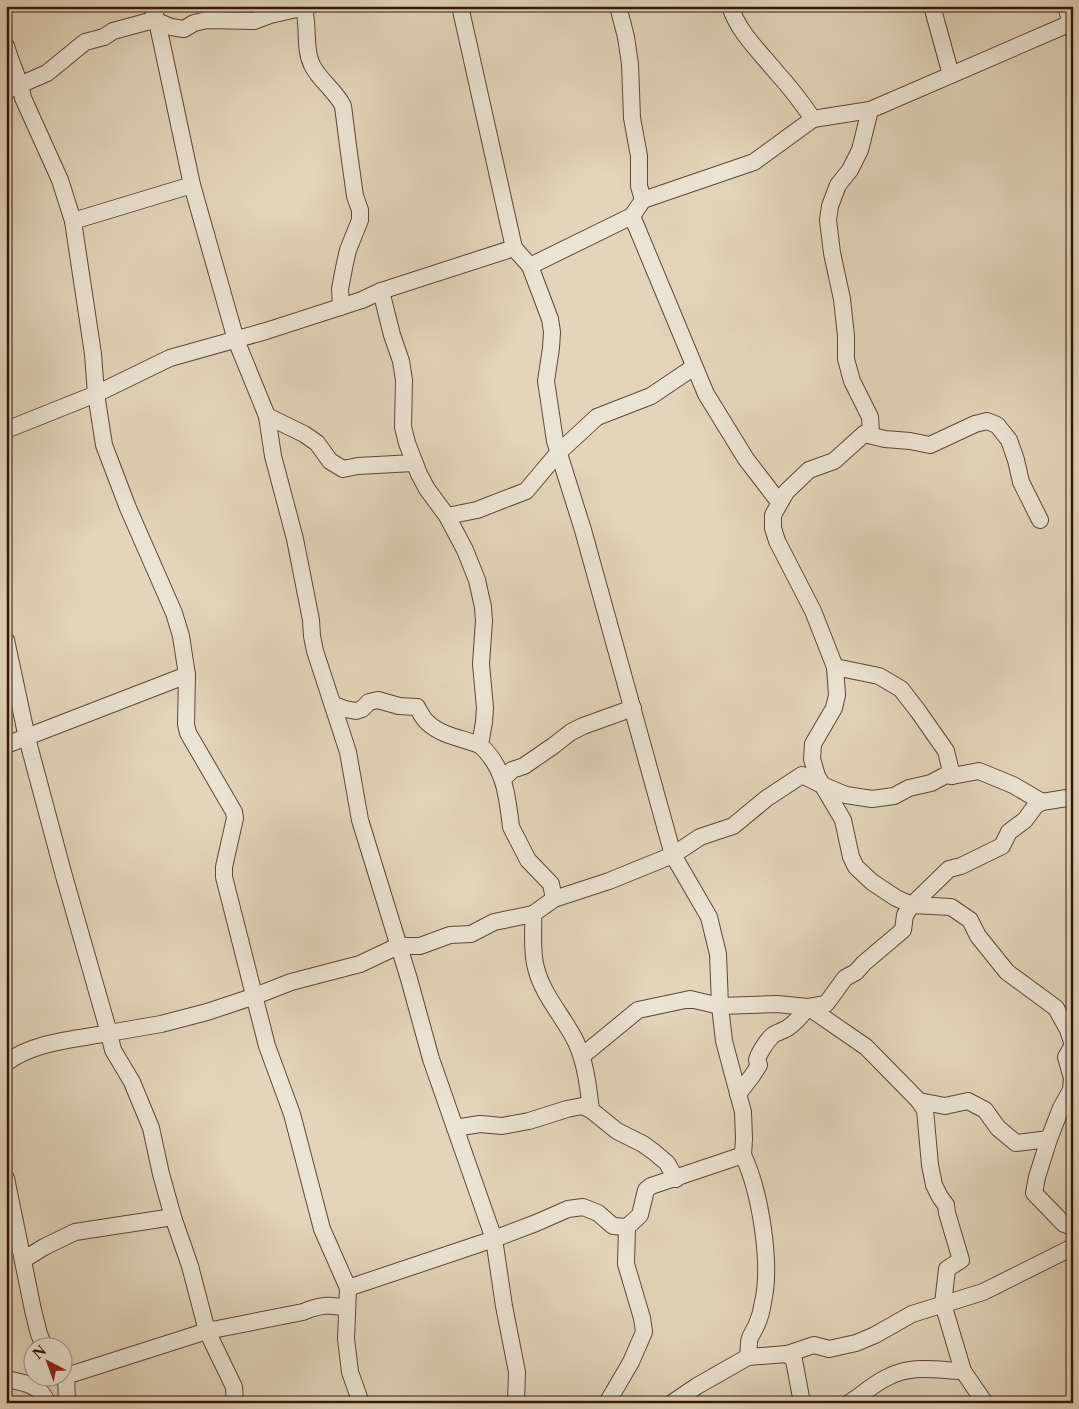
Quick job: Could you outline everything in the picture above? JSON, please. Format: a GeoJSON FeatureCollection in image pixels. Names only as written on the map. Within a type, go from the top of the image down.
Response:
{"type":"FeatureCollection","features":[{"type":"Feature","properties":{"kind":"street"},"geometry":{"type":"LineString","coordinates":[[460,6],[514,248],[530,266],[550,319],[552,332],[551,348],[546,381],[548,402],[558,452],[583,530],[634,708],[673,855],[709,917],[718,954],[720,1006],[724,1041],[738,1094],[744,1128],[742,1155],[748,1166],[757,1197],[763,1228],[766,1274],[764,1300],[758,1323],[750,1338],[748,1357]]}},
{"type":"Feature","properties":{"kind":"street"},"geometry":{"type":"LineString","coordinates":[[618,6],[626,36],[630,64],[632,118],[640,156],[639,186],[643,200]]}},
{"type":"Feature","properties":{"kind":"street"},"geometry":{"type":"LineString","coordinates":[[730,6],[736,21],[754,46],[783,79],[813,119]]}},
{"type":"Feature","properties":{"kind":"street"},"geometry":{"type":"LineString","coordinates":[[932,6],[951,75]]}},
{"type":"Feature","properties":{"kind":"street"},"geometry":{"type":"LineString","coordinates":[[530,266],[632,216],[643,200],[754,162],[813,119],[870,110],[1072,26],[1066,6]]}},
{"type":"Feature","properties":{"kind":"street"},"geometry":{"type":"LineString","coordinates":[[155,14],[171,27],[184,29],[194,23],[207,20],[254,22],[270,15],[306,7],[308,50],[312,66],[340,99],[343,106],[356,196],[360,210],[360,220],[348,250],[340,289],[341,307]]}},
{"type":"Feature","properties":{"kind":"street"},"geometry":{"type":"LineString","coordinates":[[13,89],[47,73],[84,42],[104,37],[113,31],[150,21],[155,14]]}},
{"type":"Feature","properties":{"kind":"street"},"geometry":{"type":"LineString","coordinates":[[155,14],[192,184],[236,340],[267,416],[273,456],[295,539],[311,620],[314,651],[334,705],[348,752],[360,820],[431,1059],[494,1239],[504,1306],[517,1372],[516,1403]]}},
{"type":"Feature","properties":{"kind":"street"},"geometry":{"type":"LineString","coordinates":[[6,46],[11,63],[13,89],[23,98],[60,180],[73,221],[104,445],[128,508],[174,613],[181,636],[187,675],[186,724],[188,733],[234,812],[235,818],[224,867],[224,877],[267,1046],[292,1114],[322,1229],[348,1288],[346,1339],[350,1372],[361,1403]]}},
{"type":"Feature","properties":{"kind":"street"},"geometry":{"type":"LineString","coordinates":[[870,110],[860,150],[850,170],[838,185],[830,206],[828,220],[832,253],[842,299],[846,359],[852,381],[870,417],[871,432],[864,434],[834,461],[809,470],[786,492],[773,515],[773,528],[777,541],[813,611],[835,667],[837,695],[834,708],[814,744],[812,759],[822,785],[843,820],[851,857],[856,867],[882,889],[912,905],[951,907],[970,920],[978,936],[1007,972],[1056,1008],[1068,1030],[1073,1045],[1066,1057],[1072,1078],[1071,1090],[1061,1108],[1049,1139],[1036,1177],[1034,1193],[1064,1224],[1073,1228]]}},
{"type":"Feature","properties":{"kind":"street"},"geometry":{"type":"LineString","coordinates":[[73,221],[192,184]]}},
{"type":"Feature","properties":{"kind":"street"},"geometry":{"type":"LineString","coordinates":[[632,216],[706,394],[730,434],[779,502]]}},
{"type":"Feature","properties":{"kind":"street"},"geometry":{"type":"LineString","coordinates":[[6,430],[96,394],[170,358],[236,340],[341,307],[381,291],[514,248]]}},
{"type":"Feature","properties":{"kind":"street"},"geometry":{"type":"LineString","coordinates":[[381,291],[392,335],[401,360],[404,380],[403,427],[407,443],[414,463],[427,489],[447,516],[464,550],[477,580],[483,607],[482,664],[485,708],[480,745]]}},
{"type":"Feature","properties":{"kind":"street"},"geometry":{"type":"LineString","coordinates":[[447,516],[477,510],[526,491],[558,452],[597,417],[651,396],[694,367]]}},
{"type":"Feature","properties":{"kind":"street"},"geometry":{"type":"LineString","coordinates":[[267,416],[304,434],[317,443],[330,462],[343,469],[358,466],[414,463]]}},
{"type":"Feature","properties":{"kind":"street"},"geometry":{"type":"LineString","coordinates":[[864,434],[886,440],[910,441],[930,445],[974,424],[987,421],[997,425],[1010,440],[1020,482],[1040,520]]}},
{"type":"Feature","properties":{"kind":"street"},"geometry":{"type":"LineString","coordinates":[[6,640],[27,738],[113,1050],[132,1082],[151,1128],[161,1174],[190,1266],[207,1331],[234,1388],[235,1403]]}},
{"type":"Feature","properties":{"kind":"street"},"geometry":{"type":"LineString","coordinates":[[835,667],[879,676],[901,689],[946,751],[952,776]]}},
{"type":"Feature","properties":{"kind":"street"},"geometry":{"type":"LineString","coordinates":[[6,745],[187,675]]}},
{"type":"Feature","properties":{"kind":"street"},"geometry":{"type":"LineString","coordinates":[[334,705],[356,711],[362,709],[369,702],[378,700],[399,706],[417,706],[427,722],[444,734],[480,745],[498,768],[503,778],[514,835],[528,860],[551,884],[554,899]]}},
{"type":"Feature","properties":{"kind":"street"},"geometry":{"type":"LineString","coordinates":[[503,778],[512,770],[524,766],[554,746],[571,732],[634,708]]}},
{"type":"Feature","properties":{"kind":"street"},"geometry":{"type":"LineString","coordinates":[[6,1063],[24,1052],[39,1046],[160,1024],[207,1012],[290,982],[360,964],[398,946],[420,946],[450,935],[470,934],[494,922],[533,914],[554,899],[609,881],[673,855],[700,837],[733,826],[767,798],[802,775],[846,795],[872,800],[894,796],[909,788],[931,783],[946,775],[952,776],[979,771],[1019,788],[1042,802]]}},
{"type":"Feature","properties":{"kind":"street"},"geometry":{"type":"LineString","coordinates":[[582,1056],[638,1010],[690,999],[720,1006],[777,1004],[808,1007],[826,1004],[845,978],[856,972],[903,930],[905,915],[912,905],[949,869],[961,866],[1002,846],[1009,832],[1025,820],[1036,805],[1042,802],[1073,797]]}},
{"type":"Feature","properties":{"kind":"street"},"geometry":{"type":"LineString","coordinates":[[533,914],[536,967],[547,994],[558,1015],[575,1040],[582,1056],[587,1076],[591,1110]]}},
{"type":"Feature","properties":{"kind":"street"},"geometry":{"type":"LineString","coordinates":[[738,1094],[756,1071],[760,1051],[772,1035],[788,1029],[800,1019],[808,1007]]}},
{"type":"Feature","properties":{"kind":"street"},"geometry":{"type":"LineString","coordinates":[[808,1007],[866,1047],[919,1101],[925,1110],[930,1165],[934,1185],[946,1204],[961,1260],[947,1269],[943,1304],[963,1370],[985,1403]]}},
{"type":"Feature","properties":{"kind":"street"},"geometry":{"type":"LineString","coordinates":[[919,1101],[945,1106],[968,1101],[985,1110],[998,1128],[1016,1143],[1049,1139]]}},
{"type":"Feature","properties":{"kind":"street"},"geometry":{"type":"LineString","coordinates":[[455,1128],[480,1124],[502,1126],[529,1121],[582,1106],[591,1110],[617,1131],[643,1144],[654,1152],[667,1163],[676,1179]]}},
{"type":"Feature","properties":{"kind":"street"},"geometry":{"type":"LineString","coordinates":[[348,1288],[494,1239],[568,1209],[583,1207],[598,1213],[613,1226],[627,1227],[640,1216],[646,1190],[651,1186],[742,1155]]}},
{"type":"Feature","properties":{"kind":"street"},"geometry":{"type":"LineString","coordinates":[[6,1178],[35,1318],[41,1336]]}},
{"type":"Feature","properties":{"kind":"street"},"geometry":{"type":"LineString","coordinates":[[23,1260],[75,1232],[173,1217]]}},
{"type":"Feature","properties":{"kind":"street"},"geometry":{"type":"LineString","coordinates":[[607,1403],[631,1362],[644,1332],[642,1318],[626,1264],[627,1227]]}},
{"type":"Feature","properties":{"kind":"street"},"geometry":{"type":"LineString","coordinates":[[672,1403],[697,1386],[748,1357],[787,1354],[814,1345],[830,1349],[856,1343],[875,1335],[912,1314],[983,1292],[1073,1246]]}},
{"type":"Feature","properties":{"kind":"street"},"geometry":{"type":"LineString","coordinates":[[72,1372],[207,1331],[303,1312],[317,1306],[332,1304],[347,1308]]}},
{"type":"Feature","properties":{"kind":"street"},"geometry":{"type":"LineString","coordinates":[[787,1354],[794,1360],[802,1403]]}},
{"type":"Feature","properties":{"kind":"street"},"geometry":{"type":"LineString","coordinates":[[850,1403],[887,1377],[904,1371],[918,1368],[963,1370]]}},
{"type":"Feature","properties":{"kind":"street"},"geometry":{"type":"LineString","coordinates":[[6,1379],[31,1384],[46,1396],[47,1403]]}},
{"type":"Feature","properties":{"kind":"street"},"geometry":{"type":"LineString","coordinates":[[65,1386],[67,1403]]}}]}
